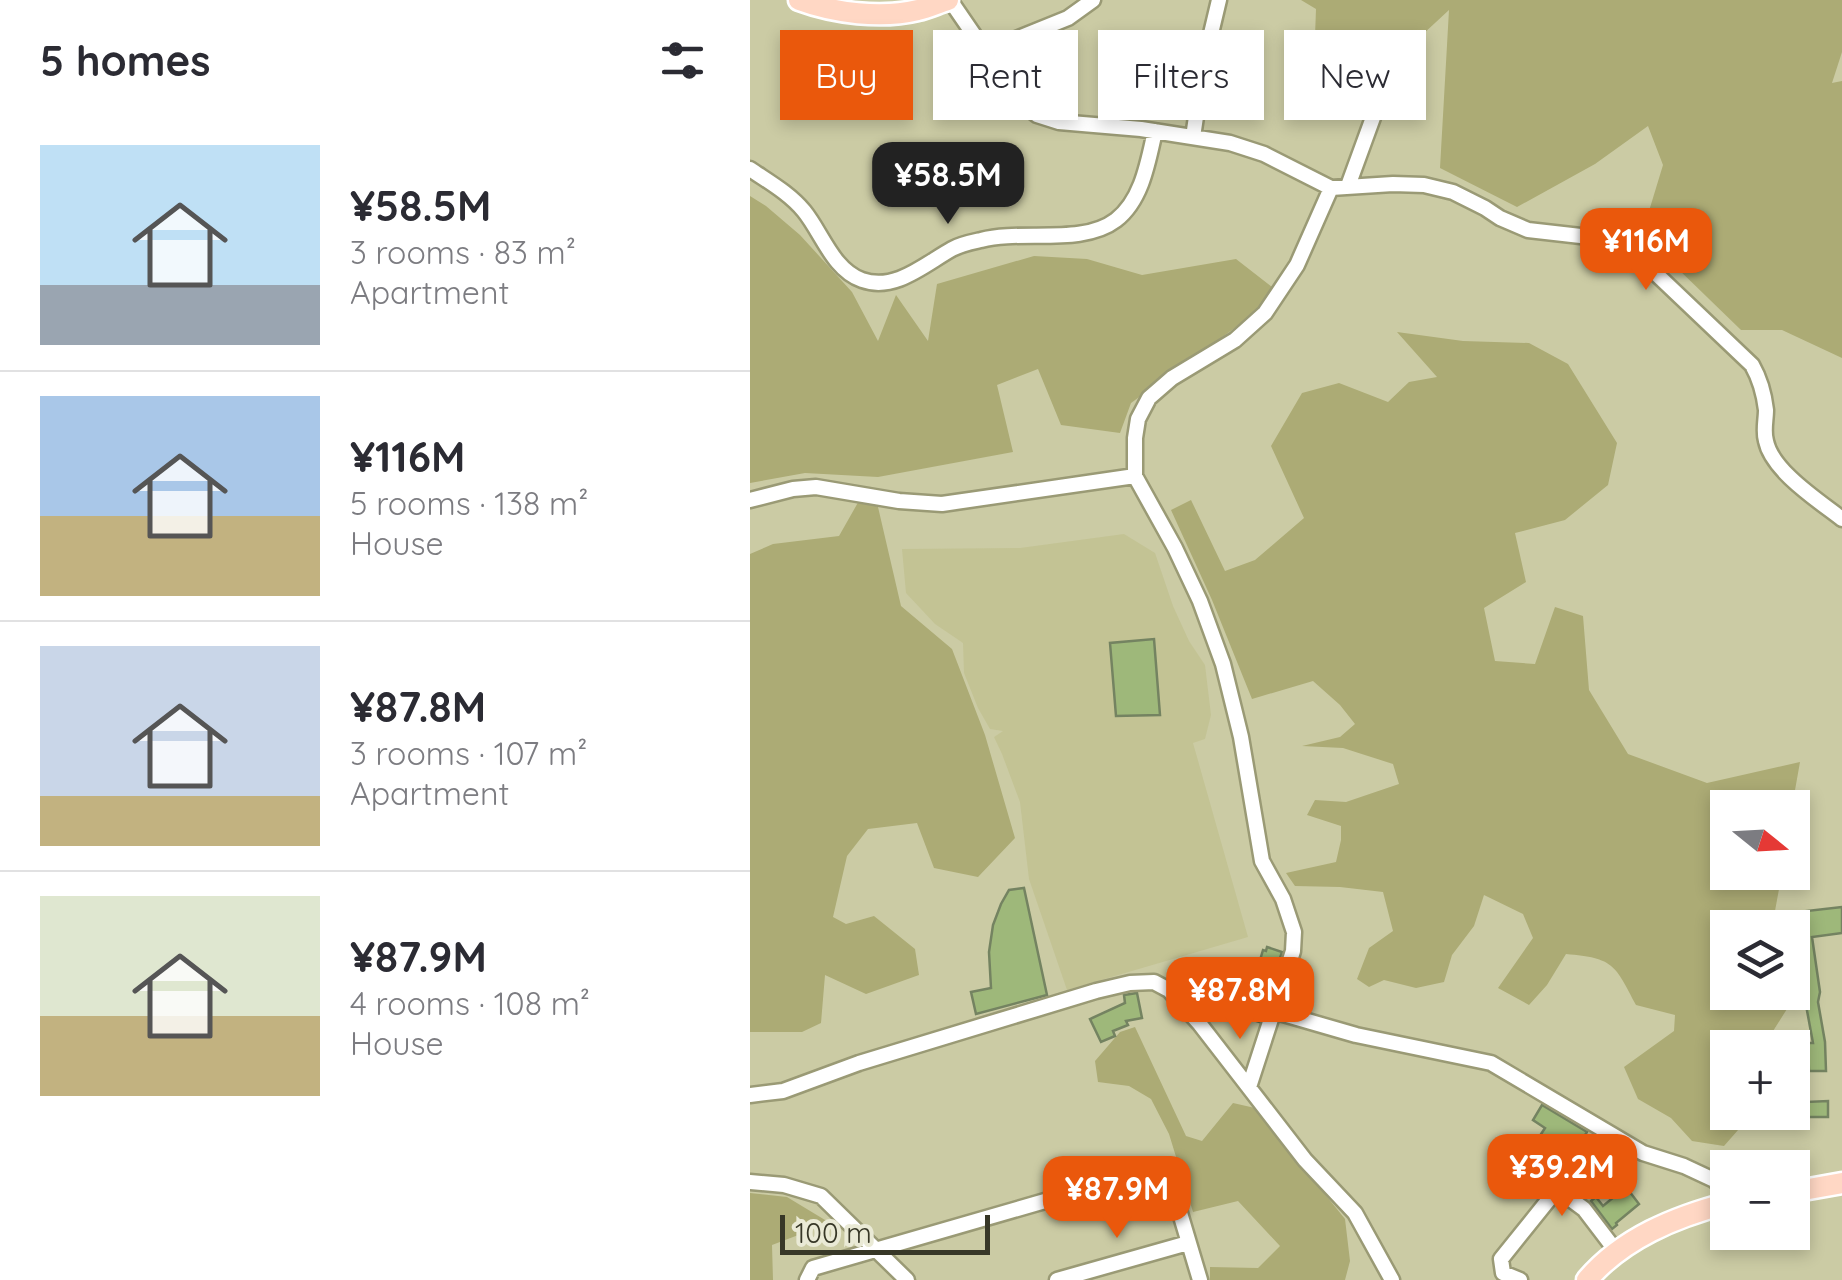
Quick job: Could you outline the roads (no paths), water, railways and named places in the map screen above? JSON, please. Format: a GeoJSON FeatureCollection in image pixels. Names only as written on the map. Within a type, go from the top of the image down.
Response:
{"type":"FeatureCollection","features":[{"type":"Feature","properties":{"kind":"main road"},"geometry":{"type":"LineString","coordinates":[[799,0],[815,6],[892,14],[949,0]]}},
{"type":"Feature","properties":{"kind":"main road"},"geometry":{"type":"LineString","coordinates":[[1810,1189],[1842,1183]]}},
{"type":"Feature","properties":{"kind":"main road"},"geometry":{"type":"LineString","coordinates":[[1587,1280],[1616,1251],[1650,1231],[1710,1207]]}},
{"type":"Feature","properties":{"kind":"street"},"geometry":{"type":"LineString","coordinates":[[949,0],[971,30]]}},
{"type":"Feature","properties":{"kind":"street"},"geometry":{"type":"LineString","coordinates":[[1038,30],[1068,18],[1093,0]]}},
{"type":"Feature","properties":{"kind":"street"},"geometry":{"type":"LineString","coordinates":[[1193,137],[1219,0]]}},
{"type":"Feature","properties":{"kind":"street"},"geometry":{"type":"LineString","coordinates":[[1052,120],[1230,142],[1264,154],[1330,188],[1393,184],[1454,192],[1528,230],[1607,240],[1629,248],[1752,364],[1761,380],[1765,439],[1770,453],[1790,477],[1842,520]]}},
{"type":"Feature","properties":{"kind":"street"},"geometry":{"type":"LineString","coordinates":[[1348,186],[1372,120]]}},
{"type":"Feature","properties":{"kind":"street"},"geometry":{"type":"LineString","coordinates":[[750,169],[787,194],[806,213],[843,268],[858,279],[881,284],[902,278],[957,246],[986,238],[1099,230],[1118,219],[1134,200],[1156,131]]}},
{"type":"Feature","properties":{"kind":"street"},"geometry":{"type":"LineString","coordinates":[[1249,1086],[1293,951],[1294,932],[1283,899],[1262,861],[1242,737],[1219,654],[1175,548],[1135,476],[1134,438],[1149,398],[1172,378],[1235,340],[1265,313],[1297,266],[1330,188]]}},
{"type":"Feature","properties":{"kind":"street"},"geometry":{"type":"LineString","coordinates":[[750,500],[816,487],[942,504],[1135,476]]}},
{"type":"Feature","properties":{"kind":"street"},"geometry":{"type":"LineString","coordinates":[[750,1096],[783,1090],[1096,990],[1154,982],[1168,990],[1189,1012],[1305,1160],[1355,1212],[1392,1280]]}},
{"type":"Feature","properties":{"kind":"street"},"geometry":{"type":"LineString","coordinates":[[1273,1011],[1356,1036],[1491,1063],[1643,1153],[1710,1178]]}},
{"type":"Feature","properties":{"kind":"street"},"geometry":{"type":"LineString","coordinates":[[808,1280],[814,1268],[1166,1166],[1200,1280]]}},
{"type":"Feature","properties":{"kind":"street"},"geometry":{"type":"LineString","coordinates":[[750,1182],[784,1185],[820,1196],[907,1280]]}},
{"type":"Feature","properties":{"kind":"street"},"geometry":{"type":"LineString","coordinates":[[1520,1280],[1504,1273],[1501,1259],[1554,1192],[1561,1192],[1584,1208],[1616,1251]]}},
{"type":"Feature","properties":{"kind":"street"},"geometry":{"type":"LineString","coordinates":[[1057,1280],[1188,1243]]}}]}
